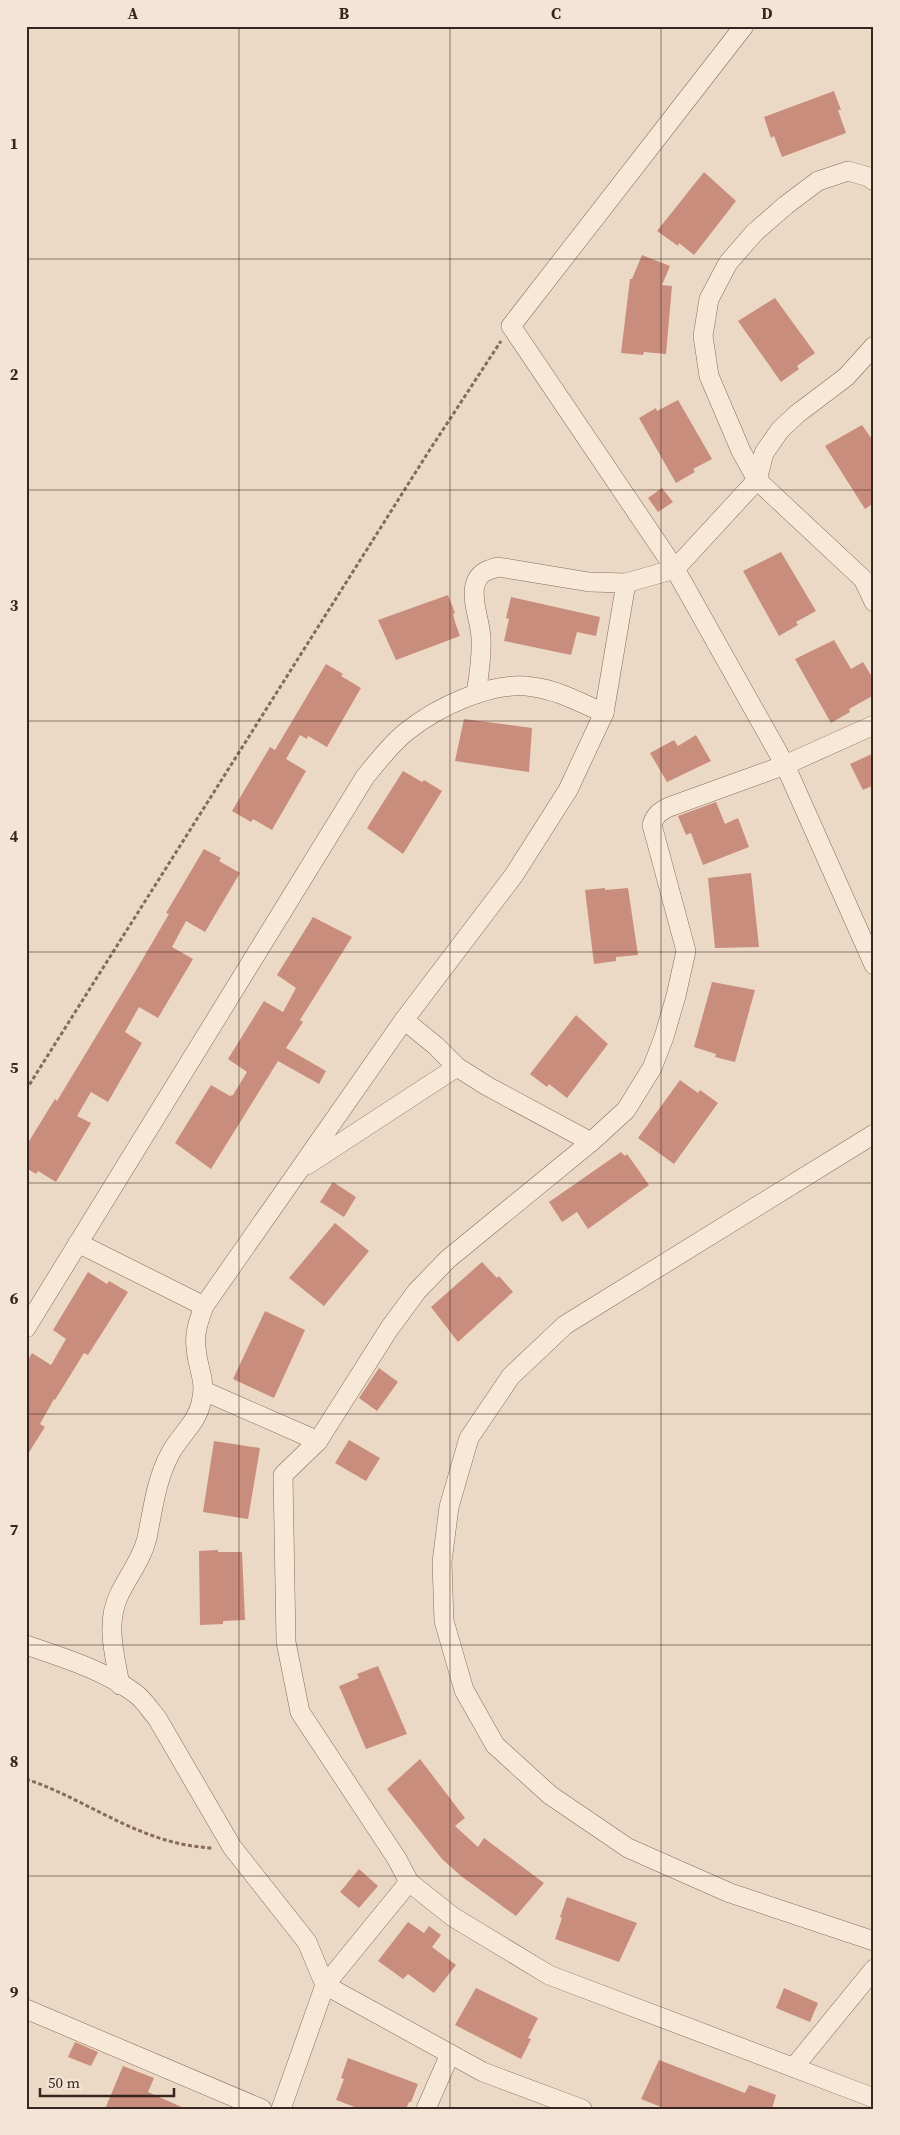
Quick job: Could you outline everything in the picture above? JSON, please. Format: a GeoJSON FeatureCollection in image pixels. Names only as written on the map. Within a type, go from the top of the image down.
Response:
{"type":"FeatureCollection","features":[{"type":"Feature","properties":{"kind":"street"},"geometry":{"type":"LineString","coordinates":[[744,26],[511,326],[675,569],[785,766],[874,965]]}},
{"type":"Feature","properties":{"kind":"street"},"geometry":{"type":"LineString","coordinates":[[874,181],[869,177],[848,171],[818,181],[786,205],[754,234],[728,264],[708,298],[702,336],[708,376],[740,451],[757,480],[868,572],[874,602]]}},
{"type":"Feature","properties":{"kind":"street"},"geometry":{"type":"LineString","coordinates":[[476,694],[481,662],[481,638],[474,594],[475,586],[481,574],[488,569],[498,567],[590,582],[626,583],[675,569],[757,480],[764,453],[780,430],[797,414],[846,377],[874,346]]}},
{"type":"Feature","properties":{"kind":"street"},"geometry":{"type":"LineString","coordinates":[[120,1685],[111,1629],[114,1612],[118,1597],[142,1552],[162,1470],[170,1452],[196,1419],[204,1391],[195,1335],[204,1306],[404,1020],[514,875],[568,790],[604,713],[626,583]]}},
{"type":"Feature","properties":{"kind":"street"},"geometry":{"type":"LineString","coordinates":[[26,1328],[365,777],[387,750],[406,732],[438,710],[476,694],[511,685],[533,686],[554,692],[604,713]]}},
{"type":"Feature","properties":{"kind":"street"},"geometry":{"type":"LineString","coordinates":[[874,726],[785,766],[669,807],[659,812],[654,818],[652,826],[686,951],[676,996],[664,1037],[652,1068],[626,1110],[591,1142],[448,1259],[417,1291],[389,1329],[318,1441],[283,1475],[286,1642],[300,1712],[397,1860],[409,1882],[453,1917],[549,1975],[874,2098]]}},
{"type":"Feature","properties":{"kind":"street"},"geometry":{"type":"LineString","coordinates":[[404,1020],[436,1046],[457,1067],[486,1086],[591,1142]]}},
{"type":"Feature","properties":{"kind":"street"},"geometry":{"type":"LineString","coordinates":[[298,1171],[457,1067]]}},
{"type":"Feature","properties":{"kind":"street"},"geometry":{"type":"LineString","coordinates":[[874,1134],[565,1325],[511,1376],[469,1438],[449,1507],[442,1562],[444,1621],[464,1690],[495,1745],[550,1795],[628,1848],[730,1893],[874,1941]]}},
{"type":"Feature","properties":{"kind":"street"},"geometry":{"type":"LineString","coordinates":[[78,1242],[204,1306]]}},
{"type":"Feature","properties":{"kind":"street"},"geometry":{"type":"LineString","coordinates":[[204,1391],[318,1441]]}},
{"type":"Feature","properties":{"kind":"street"},"geometry":{"type":"LineString","coordinates":[[26,1645],[82,1665],[137,1695],[156,1718],[232,1847],[307,1942],[325,1985],[483,2072],[582,2109]]}},
{"type":"Feature","properties":{"kind":"street"},"geometry":{"type":"LineString","coordinates":[[280,2109],[325,1985],[409,1882]]}},
{"type":"Feature","properties":{"kind":"street"},"geometry":{"type":"LineString","coordinates":[[794,2067],[874,1969]]}},
{"type":"Feature","properties":{"kind":"street"},"geometry":{"type":"LineString","coordinates":[[26,2009],[262,2109]]}},
{"type":"Feature","properties":{"kind":"street"},"geometry":{"type":"LineString","coordinates":[[426,2109],[450,2054]]}},
{"type":"Feature","properties":{"kind":"path"},"geometry":{"type":"LineString","coordinates":[[26,1090],[419,468],[511,326]]}},
{"type":"Feature","properties":{"kind":"path"},"geometry":{"type":"LineString","coordinates":[[26,1779],[55,1790],[124,1825],[178,1844],[201,1847],[232,1847]]}},
{"type":"Feature","properties":{"kind":"building"},"geometry":{"type":"Polygon","coordinates":[[[834,91],[841,110],[838,110],[846,133],[782,157],[774,136],[771,138],[764,117],[834,91]]]}},
{"type":"Feature","properties":{"kind":"building"},"geometry":{"type":"Polygon","coordinates":[[[704,172],[736,201],[694,255],[679,243],[678,246],[657,231],[704,172]]]}},
{"type":"Feature","properties":{"kind":"building"},"geometry":{"type":"Polygon","coordinates":[[[642,255],[670,266],[662,285],[672,286],[666,354],[644,352],[643,355],[621,353],[630,279],[632,279],[642,255]]]}},
{"type":"Feature","properties":{"kind":"building"},"geometry":{"type":"Polygon","coordinates":[[[775,298],[815,353],[797,366],[799,369],[781,382],[738,321],[775,298]]]}},
{"type":"Feature","properties":{"kind":"building"},"geometry":{"type":"Polygon","coordinates":[[[678,400],[712,459],[693,469],[695,472],[676,483],[639,418],[656,408],[657,411],[678,400]]]}},
{"type":"Feature","properties":{"kind":"building"},"geometry":{"type":"Polygon","coordinates":[[[862,425],[874,442],[874,503],[865,509],[825,446],[862,425]]]}},
{"type":"Feature","properties":{"kind":"building"},"geometry":{"type":"Polygon","coordinates":[[[662,488],[673,502],[658,512],[648,498],[662,488]]]}},
{"type":"Feature","properties":{"kind":"building"},"geometry":{"type":"Polygon","coordinates":[[[781,552],[816,611],[796,622],[798,625],[779,636],[743,571],[781,552]]]}},
{"type":"Feature","properties":{"kind":"building"},"geometry":{"type":"Polygon","coordinates":[[[448,595],[455,613],[453,614],[460,636],[396,660],[378,620],[448,595]]]}},
{"type":"Feature","properties":{"kind":"building"},"geometry":{"type":"Polygon","coordinates":[[[511,597],[600,617],[596,636],[577,632],[571,655],[504,641],[509,619],[506,618],[511,597]]]}},
{"type":"Feature","properties":{"kind":"building"},"geometry":{"type":"Polygon","coordinates":[[[834,640],[851,669],[863,662],[874,680],[874,695],[849,709],[850,712],[831,723],[795,659],[834,640]]]}},
{"type":"Feature","properties":{"kind":"building"},"geometry":{"type":"Polygon","coordinates":[[[326,664],[361,688],[327,747],[308,736],[307,739],[300,735],[286,759],[306,771],[272,830],[253,819],[251,822],[232,811],[270,747],[275,750],[326,664]]]}},
{"type":"Feature","properties":{"kind":"building"},"geometry":{"type":"Polygon","coordinates":[[[464,719],[532,728],[529,772],[455,761],[464,719]]]}},
{"type":"Feature","properties":{"kind":"building"},"geometry":{"type":"Polygon","coordinates":[[[696,735],[711,761],[667,782],[650,753],[674,740],[678,746],[696,735]]]}},
{"type":"Feature","properties":{"kind":"building"},"geometry":{"type":"Polygon","coordinates":[[[874,753],[874,785],[863,790],[850,764],[874,753]]]}},
{"type":"Feature","properties":{"kind":"building"},"geometry":{"type":"Polygon","coordinates":[[[403,771],[422,782],[424,780],[442,791],[403,854],[367,828],[403,771]]]}},
{"type":"Feature","properties":{"kind":"building"},"geometry":{"type":"Polygon","coordinates":[[[716,802],[725,824],[738,818],[749,847],[703,865],[691,833],[686,835],[678,816],[716,802]]]}},
{"type":"Feature","properties":{"kind":"building"},"geometry":{"type":"Polygon","coordinates":[[[204,849],[221,858],[219,861],[240,873],[205,932],[186,921],[172,947],[193,959],[158,1018],[139,1007],[125,1032],[142,1043],[108,1102],[91,1092],[77,1116],[91,1123],[56,1182],[38,1171],[36,1174],[26,1168],[26,1146],[55,1099],[57,1101],[135,972],[169,914],[166,913],[204,849]]]}},
{"type":"Feature","properties":{"kind":"building"},"geometry":{"type":"Polygon","coordinates":[[[751,873],[759,947],[715,948],[708,878],[751,873]]]}},
{"type":"Feature","properties":{"kind":"building"},"geometry":{"type":"Polygon","coordinates":[[[605,888],[605,890],[628,888],[638,955],[616,957],[616,961],[594,964],[585,890],[605,888]]]}},
{"type":"Feature","properties":{"kind":"building"},"geometry":{"type":"Polygon","coordinates":[[[313,917],[352,937],[300,1020],[303,1022],[286,1048],[326,1071],[319,1084],[278,1061],[211,1169],[175,1143],[211,1085],[230,1096],[233,1095],[247,1072],[228,1059],[264,1001],[283,1012],[296,988],[277,975],[313,917]]]}},
{"type":"Feature","properties":{"kind":"building"},"geometry":{"type":"Polygon","coordinates":[[[712,982],[755,990],[735,1062],[715,1057],[716,1054],[694,1047],[712,982]]]}},
{"type":"Feature","properties":{"kind":"building"},"geometry":{"type":"Polygon","coordinates":[[[576,1015],[608,1044],[567,1098],[549,1084],[547,1087],[530,1074],[576,1015]]]}},
{"type":"Feature","properties":{"kind":"building"},"geometry":{"type":"Polygon","coordinates":[[[680,1080],[698,1093],[700,1090],[718,1103],[674,1164],[638,1138],[680,1080]]]}},
{"type":"Feature","properties":{"kind":"building"},"geometry":{"type":"Polygon","coordinates":[[[621,1152],[625,1156],[627,1154],[649,1185],[588,1229],[577,1212],[562,1222],[549,1202],[621,1152]]]}},
{"type":"Feature","properties":{"kind":"building"},"geometry":{"type":"Polygon","coordinates":[[[333,1182],[356,1197],[344,1217],[320,1202],[333,1182]]]}},
{"type":"Feature","properties":{"kind":"building"},"geometry":{"type":"Polygon","coordinates":[[[335,1223],[369,1251],[324,1306],[289,1278],[335,1223]]]}},
{"type":"Feature","properties":{"kind":"building"},"geometry":{"type":"Polygon","coordinates":[[[482,1262],[497,1278],[499,1276],[513,1292],[458,1342],[431,1307],[482,1262]]]}},
{"type":"Feature","properties":{"kind":"building"},"geometry":{"type":"Polygon","coordinates":[[[88,1272],[107,1284],[109,1281],[128,1292],[88,1355],[84,1353],[54,1399],[40,1424],[45,1427],[26,1457],[26,1363],[32,1353],[51,1365],[66,1339],[53,1330],[88,1272]]]}},
{"type":"Feature","properties":{"kind":"building"},"geometry":{"type":"Polygon","coordinates":[[[265,1311],[305,1330],[274,1398],[233,1379],[265,1311]]]}},
{"type":"Feature","properties":{"kind":"building"},"geometry":{"type":"Polygon","coordinates":[[[379,1368],[398,1382],[377,1411],[359,1398],[379,1368]]]}},
{"type":"Feature","properties":{"kind":"building"},"geometry":{"type":"Polygon","coordinates":[[[349,1440],[380,1458],[366,1481],[335,1463],[349,1440]]]}},
{"type":"Feature","properties":{"kind":"building"},"geometry":{"type":"Polygon","coordinates":[[[214,1441],[260,1448],[248,1519],[203,1512],[214,1441]]]}},
{"type":"Feature","properties":{"kind":"building"},"geometry":{"type":"Polygon","coordinates":[[[218,1550],[218,1552],[242,1552],[245,1620],[223,1621],[223,1624],[200,1625],[199,1551],[218,1550]]]}},
{"type":"Feature","properties":{"kind":"building"},"geometry":{"type":"Polygon","coordinates":[[[378,1666],[407,1734],[366,1749],[339,1686],[359,1678],[357,1674],[378,1666]]]}},
{"type":"Feature","properties":{"kind":"building"},"geometry":{"type":"Polygon","coordinates":[[[420,1759],[465,1818],[455,1826],[478,1847],[484,1838],[544,1883],[516,1916],[461,1876],[442,1859],[387,1789],[420,1759]]]}},
{"type":"Feature","properties":{"kind":"building"},"geometry":{"type":"Polygon","coordinates":[[[359,1869],[378,1886],[359,1908],[340,1892],[359,1869]]]}},
{"type":"Feature","properties":{"kind":"building"},"geometry":{"type":"Polygon","coordinates":[[[567,1897],[637,1923],[619,1962],[555,1939],[567,1897]]]}},
{"type":"Feature","properties":{"kind":"building"},"geometry":{"type":"Polygon","coordinates":[[[408,1922],[424,1933],[429,1926],[441,1935],[432,1947],[456,1965],[434,1993],[408,1974],[403,1979],[378,1961],[408,1922]]]}},
{"type":"Feature","properties":{"kind":"building"},"geometry":{"type":"Polygon","coordinates":[[[476,1988],[538,2018],[528,2038],[531,2039],[521,2059],[455,2025],[476,1988]]]}},
{"type":"Feature","properties":{"kind":"building"},"geometry":{"type":"Polygon","coordinates":[[[784,1988],[818,2003],[810,2022],[776,2008],[784,1988]]]}},
{"type":"Feature","properties":{"kind":"building"},"geometry":{"type":"Polygon","coordinates":[[[75,2042],[98,2052],[91,2066],[68,2057],[75,2042]]]}},
{"type":"Feature","properties":{"kind":"building"},"geometry":{"type":"Polygon","coordinates":[[[348,2058],[418,2084],[406,2109],[360,2109],[336,2100],[344,2079],[341,2078],[348,2058]]]}},
{"type":"Feature","properties":{"kind":"building"},"geometry":{"type":"Polygon","coordinates":[[[659,2060],[745,2093],[749,2085],[776,2095],[772,2109],[666,2109],[641,2099],[659,2060]]]}},
{"type":"Feature","properties":{"kind":"building"},"geometry":{"type":"Polygon","coordinates":[[[123,2066],[154,2078],[148,2092],[186,2109],[105,2109],[123,2066]]]}}]}
